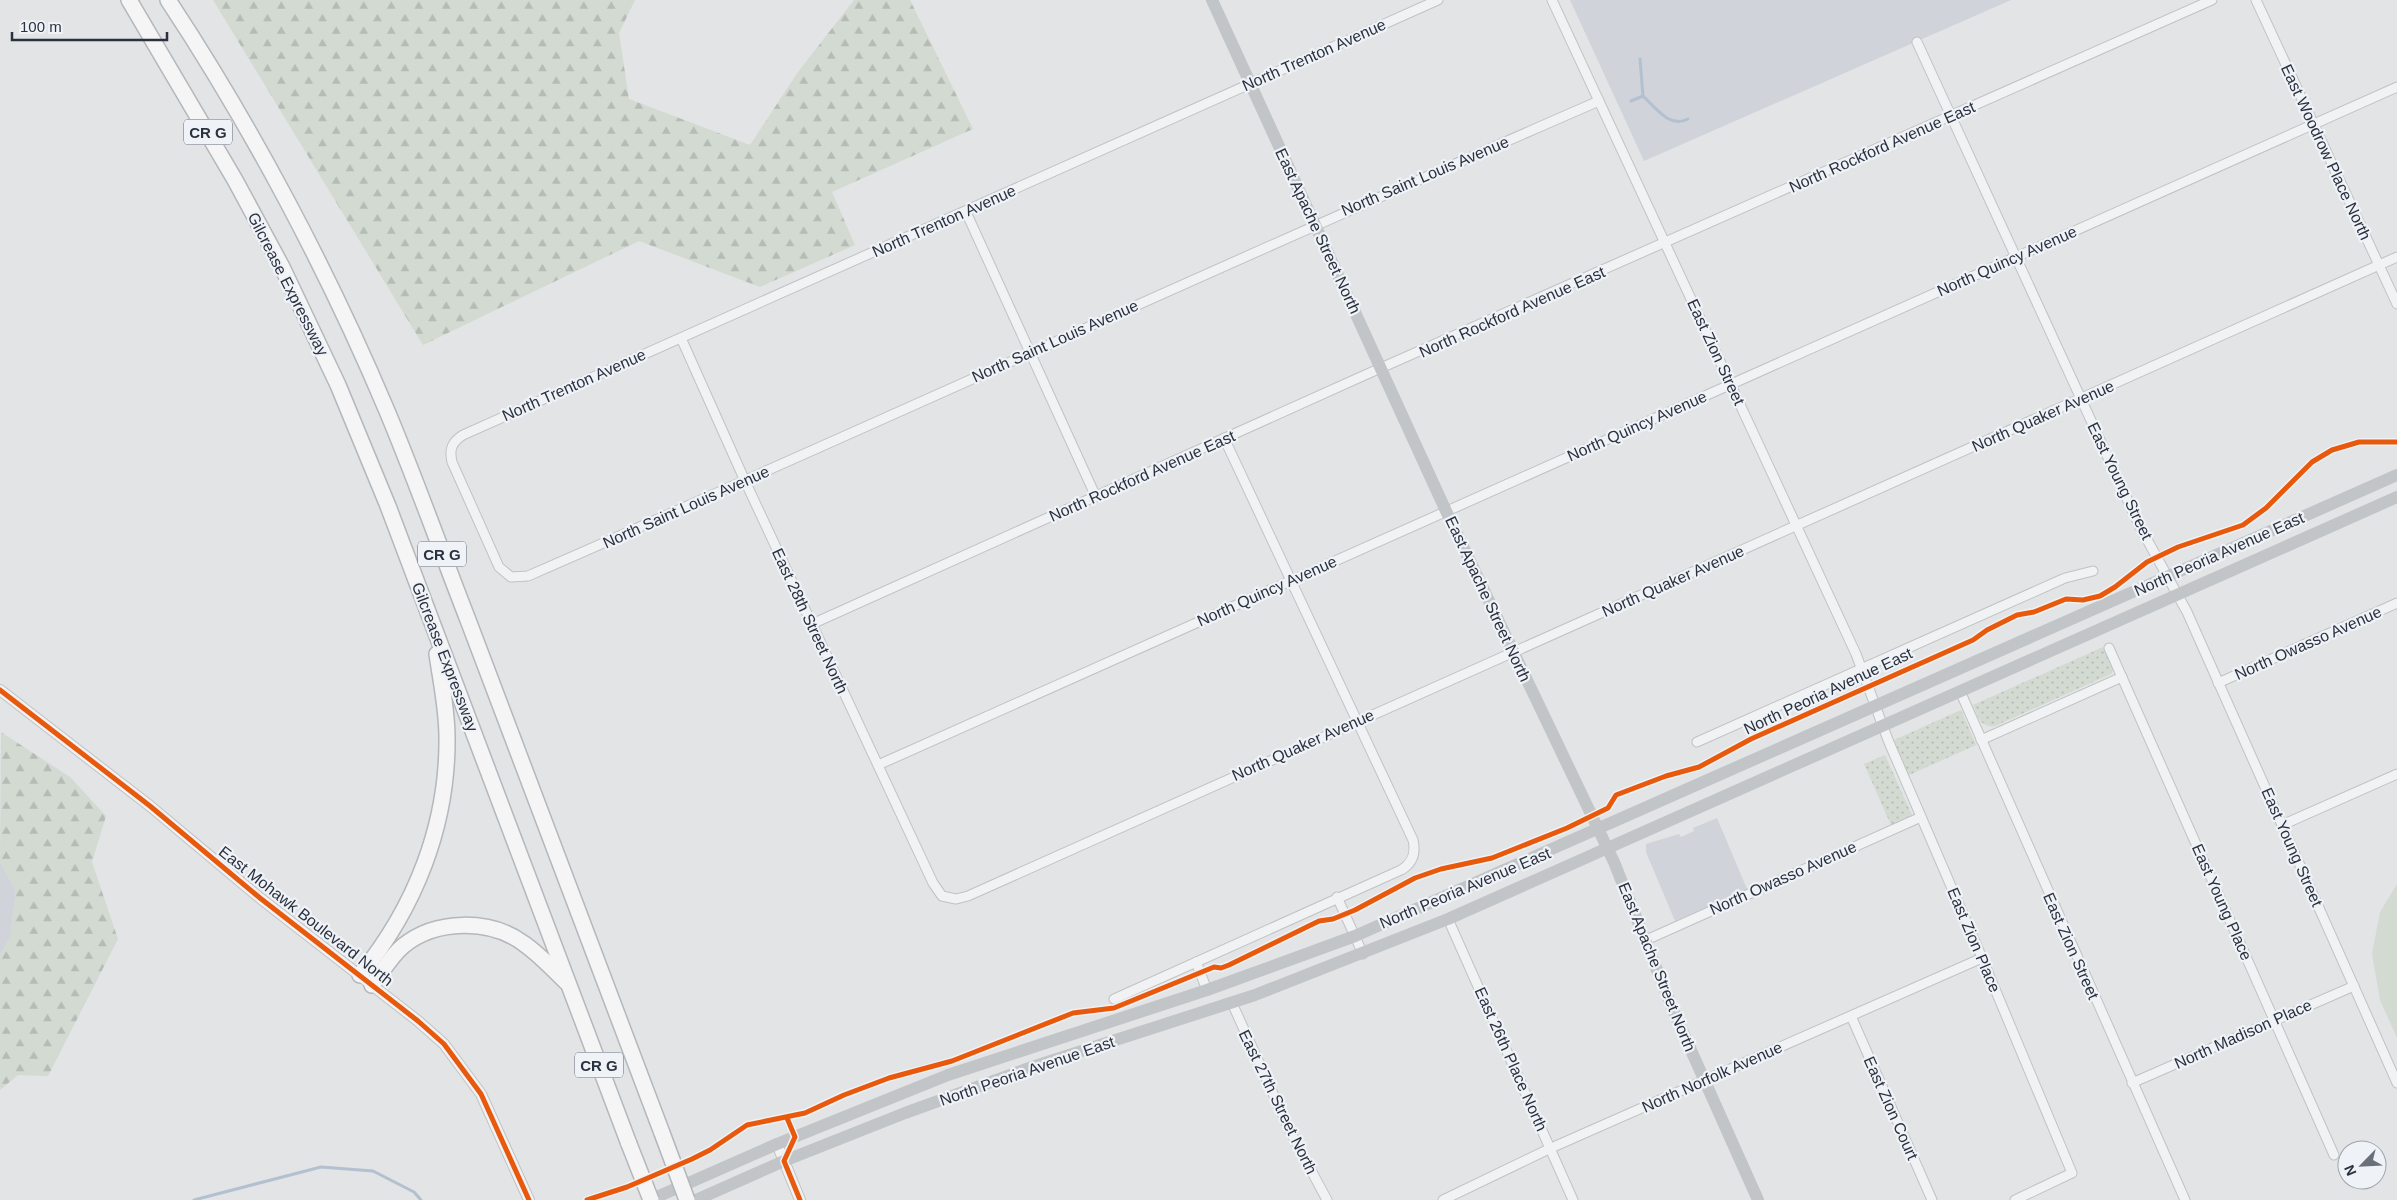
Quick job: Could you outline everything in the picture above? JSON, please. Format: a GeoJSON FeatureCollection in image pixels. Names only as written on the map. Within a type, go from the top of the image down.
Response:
{"type":"FeatureCollection","features":[{"type":"Feature","properties":{"kind":"highway","name":"Gilcrease Expressway"},"geometry":{"type":"LineString","coordinates":[[129,0],[235,180],[306,317],[364,446],[433,623],[651,1200]]}},
{"type":"Feature","properties":{"kind":"highway","name":"CR G"},"geometry":{"type":"LineString","coordinates":[[168,0],[188,31],[290,208],[342,310],[387,412],[508,724],[687,1200]]}},
{"type":"Feature","properties":{"kind":"highway"},"geometry":{"type":"LineString","coordinates":[[360,975],[401,917],[419,879],[439,817],[447,737],[433,623]]}},
{"type":"Feature","properties":{"kind":"highway"},"geometry":{"type":"LineString","coordinates":[[372,985],[393,956],[413,939],[444,928],[471,925],[496,930],[522,941],[537,953],[570,987]]}},
{"type":"Feature","properties":{"kind":"main road","name":"East Apache Street North"},"geometry":{"type":"LineString","coordinates":[[1212,0],[1446,511],[1597,831],[1624,884],[1644,940],[1704,1081],[1758,1200]]}},
{"type":"Feature","properties":{"kind":"main road","name":"North Peoria Avenue East"},"geometry":{"type":"LineString","coordinates":[[651,1200],[777,1144],[948,1076],[1207,990],[1355,936],[1597,831],[2397,475]]}},
{"type":"Feature","properties":{"kind":"main road","name":"North Peoria Avenue East"},"geometry":{"type":"LineString","coordinates":[[696,1200],[784,1161],[905,1113],[1032,1067],[1232,1003],[1363,954],[2397,497]]}},
{"type":"Feature","properties":{"kind":"street","name":"North Trenton Avenue"},"geometry":{"type":"LineString","coordinates":[[511,577],[499,567],[452,462],[450,453],[452,444],[463,435],[1438,0]]}},
{"type":"Feature","properties":{"kind":"street","name":"East Zion Street"},"geometry":{"type":"LineString","coordinates":[[1552,0],[1861,668],[1875,707]]}},
{"type":"Feature","properties":{"kind":"street","name":"North Rockford Avenue East"},"geometry":{"type":"LineString","coordinates":[[812,624],[1224,438],[2212,0]]}},
{"type":"Feature","properties":{"kind":"street","name":"East Woodrow Place North"},"geometry":{"type":"LineString","coordinates":[[2256,0],[2397,304]]}},
{"type":"Feature","properties":{"kind":"street","name":"East Young Street"},"geometry":{"type":"LineString","coordinates":[[1917,42],[2139,525],[2177,594],[2218,682],[2397,1083]]}},
{"type":"Feature","properties":{"kind":"street","name":"North Quincy Avenue"},"geometry":{"type":"LineString","coordinates":[[878,765],[2397,87]]}},
{"type":"Feature","properties":{"kind":"street","name":"North Saint Louis Avenue"},"geometry":{"type":"LineString","coordinates":[[511,577],[528,576],[745,481],[1315,224],[1599,101]]}},
{"type":"Feature","properties":{"kind":"street"},"geometry":{"type":"LineString","coordinates":[[966,212],[1096,497]]}},
{"type":"Feature","properties":{"kind":"street","name":"North Quaker Avenue"},"geometry":{"type":"LineString","coordinates":[[947,898],[956,899],[968,896],[2397,257]]}},
{"type":"Feature","properties":{"kind":"street","name":"East 28th Street North"},"geometry":{"type":"LineString","coordinates":[[681,338],[745,481],[933,883],[942,896],[947,898]]}},
{"type":"Feature","properties":{"kind":"street"},"geometry":{"type":"LineString","coordinates":[[1114,999],[1405,867],[1414,856],[1413,840],[1224,438]]}},
{"type":"Feature","properties":{"kind":"street","name":"North Peoria Avenue East"},"geometry":{"type":"LineString","coordinates":[[1697,742],[2065,578],[2093,571]]}},
{"type":"Feature","properties":{"kind":"street","name":"North Owasso Avenue"},"geometry":{"type":"LineString","coordinates":[[2218,682],[2397,603]]}},
{"type":"Feature","properties":{"kind":"street","name":"East Young Place"},"geometry":{"type":"LineString","coordinates":[[2109,648],[2334,1156]]}},
{"type":"Feature","properties":{"kind":"street"},"geometry":{"type":"LineString","coordinates":[[1980,740],[2122,677]]}},
{"type":"Feature","properties":{"kind":"street","name":"East Mohawk Boulevard North"},"geometry":{"type":"LineString","coordinates":[[0,683],[13,697],[150,806],[267,904],[360,975],[444,1044],[481,1094],[529,1200]]}},
{"type":"Feature","properties":{"kind":"street","name":"East Mohawk Boulevard North"},"geometry":{"type":"LineString","coordinates":[[0,690],[13,697]]}},
{"type":"Feature","properties":{"kind":"street","name":"East Zion Street"},"geometry":{"type":"LineString","coordinates":[[1960,691],[2184,1200]]}},
{"type":"Feature","properties":{"kind":"street","name":"East Zion Place"},"geometry":{"type":"LineString","coordinates":[[1875,707],[2072,1173],[2014,1200]]}},
{"type":"Feature","properties":{"kind":"street"},"geometry":{"type":"LineString","coordinates":[[2282,825],[2397,774]]}},
{"type":"Feature","properties":{"kind":"street","name":"North Owasso Avenue"},"geometry":{"type":"LineString","coordinates":[[1644,940],[1921,817]]}},
{"type":"Feature","properties":{"kind":"street"},"geometry":{"type":"LineString","coordinates":[[1337,897],[1363,954]]}},
{"type":"Feature","properties":{"kind":"street","name":"East 26th Place North"},"geometry":{"type":"LineString","coordinates":[[1448,918],[1573,1200]]}},
{"type":"Feature","properties":{"kind":"street","name":"North Norfolk Avenue"},"geometry":{"type":"LineString","coordinates":[[1443,1200],[1551,1148],[1982,958]]}},
{"type":"Feature","properties":{"kind":"street"},"geometry":{"type":"LineString","coordinates":[[1196,962],[1207,990]]}},
{"type":"Feature","properties":{"kind":"street","name":"North Madison Place"},"geometry":{"type":"LineString","coordinates":[[2132,1083],[2354,986]]}},
{"type":"Feature","properties":{"kind":"street","name":"East 27th Street North"},"geometry":{"type":"LineString","coordinates":[[1232,1003],[1290,1131],[1327,1200]]}},
{"type":"Feature","properties":{"kind":"street","name":"East Zion Court"},"geometry":{"type":"LineString","coordinates":[[1851,1016],[1932,1200]]}},
{"type":"Feature","properties":{"kind":"street"},"geometry":{"type":"LineString","coordinates":[[777,1144],[800,1200]]}},
{"type":"Feature","properties":{"kind":"shaded area"},"geometry":{"type":"Polygon","coordinates":[[[1570,0],[2011,0],[1644,161],[1570,0]]]}},
{"type":"Feature","properties":{"kind":"shaded area"},"geometry":{"type":"Polygon","coordinates":[[[1717,818],[1747,889],[1675,921],[1646,852],[1646,844],[1679,834],[1681,837],[1694,831],[1693,828],[1717,818]]]}},
{"type":"Feature","properties":{"kind":"shaded area"},"geometry":{"type":"Polygon","coordinates":[[[0,862],[16,891],[10,938],[0,955],[0,862]]]}},
{"type":"Feature","properties":{"kind":"green space"},"geometry":{"type":"Polygon","coordinates":[[[213,0],[635,0],[619,33],[629,99],[750,145],[798,72],[854,0],[910,0],[973,129],[832,192],[855,245],[760,287],[639,241],[423,345],[213,0]]]}},
{"type":"Feature","properties":{"kind":"green space"},"geometry":{"type":"Polygon","coordinates":[[[2103,647],[2113,670],[2111,674],[1995,726],[1986,725],[1978,717],[1973,705],[2103,647]]]}},
{"type":"Feature","properties":{"kind":"green space"},"geometry":{"type":"Polygon","coordinates":[[[1961,710],[1976,745],[1907,776],[1894,740],[1961,710]]]}},
{"type":"Feature","properties":{"kind":"green space"},"geometry":{"type":"Polygon","coordinates":[[[1,732],[70,777],[106,816],[92,862],[118,939],[48,1076],[18,1075],[0,1090],[0,955],[10,938],[16,891],[0,862],[1,732]]]}},
{"type":"Feature","properties":{"kind":"green space"},"geometry":{"type":"Polygon","coordinates":[[[1885,755],[1912,815],[1891,825],[1864,764],[1885,755]]]}},
{"type":"Feature","properties":{"kind":"green space"},"geometry":{"type":"Polygon","coordinates":[[[2397,884],[2397,1038],[2380,1000],[2372,954],[2380,912],[2397,884]]]}},
{"type":"Feature","properties":{"kind":"waterway"},"geometry":{"type":"LineString","coordinates":[[1640,59],[1643,96]]}},
{"type":"Feature","properties":{"kind":"waterway"},"geometry":{"type":"LineString","coordinates":[[1631,101],[1643,96],[1669,119],[1675,121],[1688,119]]}},
{"type":"Feature","properties":{"kind":"waterway"},"geometry":{"type":"LineString","coordinates":[[194,1200],[321,1167],[373,1171],[414,1192],[421,1200]]}},
{"type":"Feature","properties":{"kind":"cycle path"},"geometry":{"type":"LineString","coordinates":[[587,1200],[627,1187],[692,1159],[710,1150],[747,1125],[805,1113],[844,1095],[889,1078],[952,1061],[1073,1013],[1114,1008],[1214,967],[1221,968],[1229,965],[1319,921],[1333,919],[1355,910],[1415,878],[1441,869],[1492,858],[1567,828],[1608,808],[1616,795],[1666,776],[1699,767],[1751,739],[1973,640],[1987,630],[2017,615],[2034,612],[2066,599],[2083,600],[2100,596],[2147,562],[2178,547],[2243,525],[2266,508],[2312,462],[2332,450],[2359,442],[2397,442]]}},
{"type":"Feature","properties":{"kind":"cycle path"},"geometry":{"type":"LineString","coordinates":[[0,690],[150,806],[260,898],[418,1021],[444,1044],[481,1094],[529,1200]]}},
{"type":"Feature","properties":{"kind":"cycle path"},"geometry":{"type":"LineString","coordinates":[[787,1118],[795,1137],[784,1161],[800,1200]]}}]}
